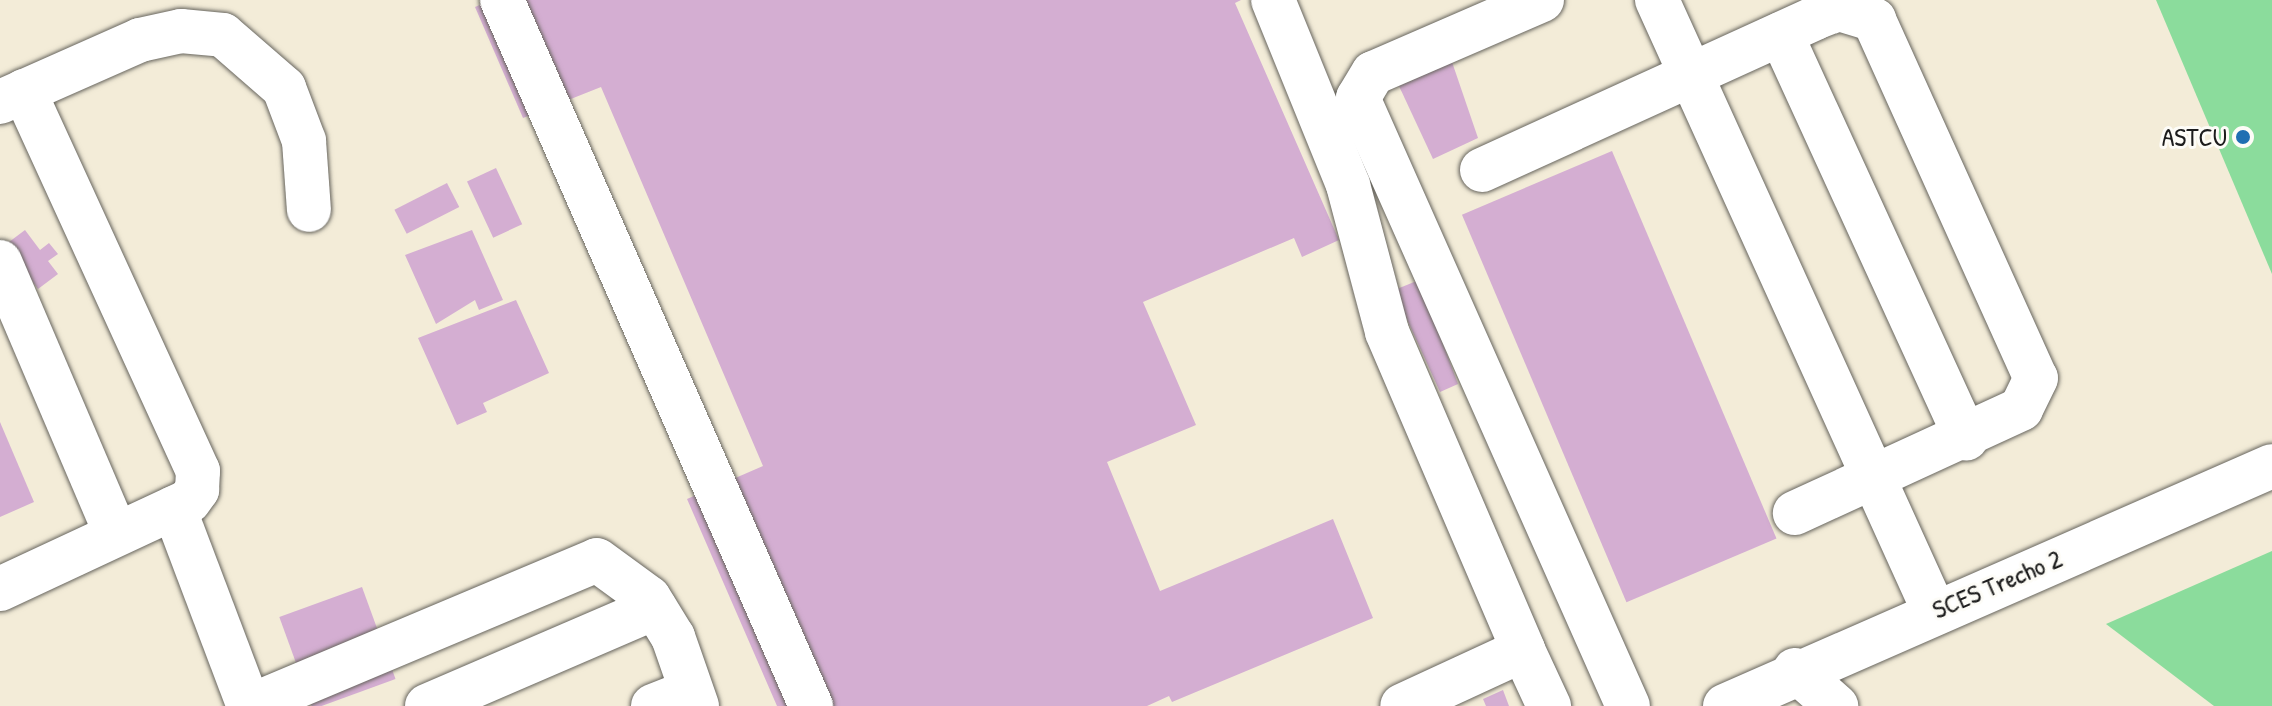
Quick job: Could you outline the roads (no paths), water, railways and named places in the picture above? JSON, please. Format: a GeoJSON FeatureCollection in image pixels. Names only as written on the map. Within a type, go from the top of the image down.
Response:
{"type":"FeatureCollection","features":[{"type":"Feature","properties":{"kind":"street"},"geometry":{"type":"LineString","coordinates":[[502,0],[811,706]]}},
{"type":"Feature","properties":{"kind":"street"},"geometry":{"type":"LineString","coordinates":[[1273,0],[1348,185],[1387,332],[1549,706]]}},
{"type":"Feature","properties":{"kind":"street"},"geometry":{"type":"LineString","coordinates":[[1542,0],[1373,73],[1358,98],[1628,706]]}},
{"type":"Feature","properties":{"kind":"street"},"geometry":{"type":"LineString","coordinates":[[1657,0],[1934,611]]}},
{"type":"Feature","properties":{"kind":"street"},"geometry":{"type":"LineString","coordinates":[[1482,170],[1839,9],[1866,15],[1881,35],[2036,378],[2021,409],[1966,439],[1876,481],[1795,513]]}},
{"type":"Feature","properties":{"kind":"street"},"geometry":{"type":"LineString","coordinates":[[0,589],[115,532],[174,508],[197,490],[198,471],[12,97],[140,40],[181,31],[223,35],[284,88],[304,141],[309,210]]}},
{"type":"Feature","properties":{"kind":"street"},"geometry":{"type":"LineString","coordinates":[[1781,34],[1966,439]]}},
{"type":"Feature","properties":{"kind":"street"},"geometry":{"type":"LineString","coordinates":[[0,262],[115,532]]}},
{"type":"Feature","properties":{"kind":"street","name":"SCES Trecho 2"},"geometry":{"type":"LineString","coordinates":[[1725,706],[1795,670],[2272,466]]}},
{"type":"Feature","properties":{"kind":"street"},"geometry":{"type":"LineString","coordinates":[[174,508],[249,706],[597,560],[655,608],[681,701]]}},
{"type":"Feature","properties":{"kind":"street"},"geometry":{"type":"LineString","coordinates":[[427,706],[655,608]]}},
{"type":"Feature","properties":{"kind":"street"},"geometry":{"type":"LineString","coordinates":[[1402,706],[1523,650]]}},
{"type":"Feature","properties":{"kind":"street"},"geometry":{"type":"LineString","coordinates":[[1795,670],[1836,706]]}},
{"type":"Feature","properties":{"kind":"place","name":"ASTCU"},"geometry":{"type":"Point","coordinates":[2243,137]}}]}
